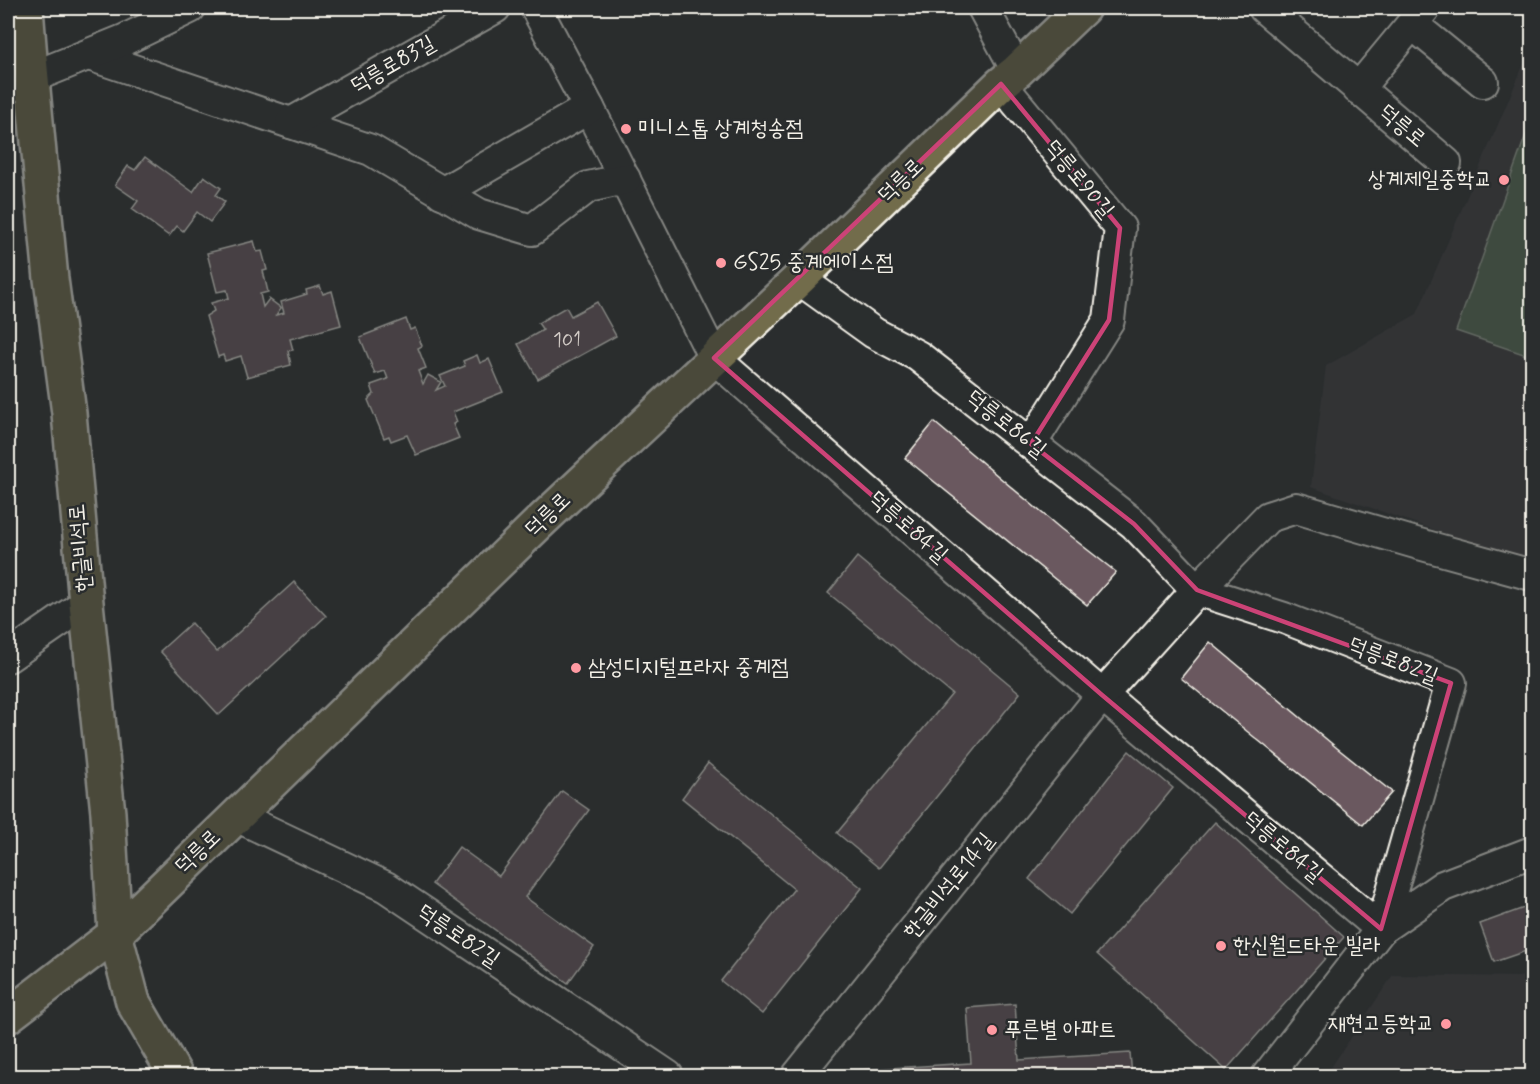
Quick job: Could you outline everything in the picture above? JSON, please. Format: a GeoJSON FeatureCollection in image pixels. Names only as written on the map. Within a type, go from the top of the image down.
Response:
{"type":"FeatureCollection","features":[{"type":"Feature","properties":{"kind":"main road","name":"한글비석로"},"geometry":{"type":"LineString","coordinates":[[26,8],[20,82],[51,279],[69,413],[108,813],[115,933],[133,1002],[176,1077]]}},
{"type":"Feature","properties":{"kind":"main road","name":"덕릉로"},"geometry":{"type":"LineString","coordinates":[[8,1016],[115,933],[538,524],[1083,8]]}},
{"type":"Feature","properties":{"kind":"street"},"geometry":{"type":"LineString","coordinates":[[20,82],[124,40],[190,8]]}},
{"type":"Feature","properties":{"kind":"street","name":"덕릉로83길"},"geometry":{"type":"LineString","coordinates":[[291,123],[495,8]]}},
{"type":"Feature","properties":{"kind":"street"},"geometry":{"type":"LineString","coordinates":[[536,8],[589,108],[714,358]]}},
{"type":"Feature","properties":{"kind":"street","name":"덕릉로90길"},"geometry":{"type":"LineString","coordinates":[[983,8],[1009,78],[1120,228],[1110,320],[1031,444]]}},
{"type":"Feature","properties":{"kind":"street","name":"덕릉로"},"geometry":{"type":"LineString","coordinates":[[1264,8],[1446,164]]}},
{"type":"Feature","properties":{"kind":"street","name":"덕릉로"},"geometry":{"type":"LineString","coordinates":[[1358,89],[1419,16],[1483,82]]}},
{"type":"Feature","properties":{"kind":"street"},"geometry":{"type":"LineString","coordinates":[[89,55],[371,150],[479,214],[532,230],[588,187],[625,179]]}},
{"type":"Feature","properties":{"kind":"street"},"geometry":{"type":"LineString","coordinates":[[442,193],[589,108]]}},
{"type":"Feature","properties":{"kind":"street","name":"덕릉로86길"},"geometry":{"type":"LineString","coordinates":[[799,279],[874,333],[918,356],[1134,524],[1197,590]]}},
{"type":"Feature","properties":{"kind":"street","name":"덕릉로84길"},"geometry":{"type":"LineString","coordinates":[[714,358],[1102,695],[1381,929]]}},
{"type":"Feature","properties":{"kind":"street"},"geometry":{"type":"LineString","coordinates":[[1102,695],[1197,590],[1268,517],[1296,508],[1533,575]]}},
{"type":"Feature","properties":{"kind":"street","name":"덕릉로82길"},"geometry":{"type":"LineString","coordinates":[[1197,590],[1284,618],[1450,683],[1381,929]]}},
{"type":"Feature","properties":{"kind":"street"},"geometry":{"type":"LineString","coordinates":[[8,657],[86,603]]}},
{"type":"Feature","properties":{"kind":"street","name":"한글비석로14길"},"geometry":{"type":"LineString","coordinates":[[797,1077],[1102,695]]}},
{"type":"Feature","properties":{"kind":"street","name":"덕릉로82길"},"geometry":{"type":"LineString","coordinates":[[236,816],[386,887],[668,1077]]}},
{"type":"Feature","properties":{"kind":"street","name":"덕릉로82길"},"geometry":{"type":"LineString","coordinates":[[1267,1077],[1381,929],[1443,886],[1533,852]]}},
{"type":"Feature","properties":{"kind":"highlighted area"},"geometry":{"type":"Polygon","coordinates":[[[1001,84],[1120,228],[1109,320],[1031,444],[1134,524],[1197,590],[1451,683],[1381,929],[1102,695],[714,358],[1001,84]]]}},
{"type":"Feature","properties":{"kind":"shaded area","name":"상계제일중학교"},"geometry":{"type":"Polygon","coordinates":[[[1532,45],[1532,551],[1519,559],[1311,487],[1326,366],[1417,314],[1532,45]]]}},
{"type":"Feature","properties":{"kind":"shaded area","name":"재현고등학교"},"geometry":{"type":"Polygon","coordinates":[[[1393,975],[1518,977],[1532,975],[1532,1076],[1336,1076],[1328,1072],[1393,975]]]}},
{"type":"Feature","properties":{"kind":"green space"},"geometry":{"type":"Polygon","coordinates":[[[1528,129],[1532,130],[1532,357],[1456,331],[1528,129]]]}},
{"type":"Feature","properties":{"kind":"building"},"geometry":{"type":"Polygon","coordinates":[[[145,157],[193,192],[204,176],[221,188],[216,195],[225,202],[210,222],[197,212],[183,231],[177,226],[169,236],[132,209],[138,201],[115,185],[128,166],[135,170],[145,157]]]}},
{"type":"Feature","properties":{"kind":"building"},"geometry":{"type":"Polygon","coordinates":[[[254,241],[257,252],[262,251],[267,270],[263,271],[268,292],[260,294],[263,307],[269,299],[281,308],[276,315],[284,313],[281,302],[307,294],[306,290],[320,286],[323,294],[332,291],[341,325],[290,339],[293,350],[288,351],[291,365],[247,377],[241,356],[225,361],[223,355],[218,357],[206,316],[214,311],[211,303],[229,298],[227,290],[217,292],[207,253],[254,241]]]}},
{"type":"Feature","properties":{"kind":"building"},"geometry":{"type":"Polygon","coordinates":[[[597,302],[616,336],[538,379],[518,344],[543,330],[538,323],[566,307],[571,316],[597,302]]]}},
{"type":"Feature","properties":{"kind":"building"},"geometry":{"type":"Polygon","coordinates":[[[406,319],[410,330],[415,328],[422,346],[418,348],[426,368],[418,371],[423,384],[428,375],[441,382],[436,390],[445,386],[440,376],[465,366],[463,361],[477,355],[480,363],[489,359],[503,392],[453,412],[457,422],[453,424],[459,438],[416,455],[407,435],[391,441],[389,436],[384,438],[368,400],[374,394],[371,385],[388,379],[385,371],[375,374],[360,337],[406,319]]]}},
{"type":"Feature","properties":{"kind":"building"},"geometry":{"type":"Polygon","coordinates":[[[934,422],[1116,572],[1087,605],[905,458],[934,422]]]}},
{"type":"Feature","properties":{"kind":"building"},"geometry":{"type":"Polygon","coordinates":[[[857,557],[1020,693],[879,868],[837,833],[952,694],[828,593],[857,557]]]}},
{"type":"Feature","properties":{"kind":"building"},"geometry":{"type":"Polygon","coordinates":[[[294,582],[326,616],[219,715],[160,651],[191,623],[217,652],[294,582]]]}},
{"type":"Feature","properties":{"kind":"building"},"geometry":{"type":"Polygon","coordinates":[[[1210,642],[1392,792],[1363,825],[1181,678],[1210,642]]]}},
{"type":"Feature","properties":{"kind":"building"},"geometry":{"type":"Polygon","coordinates":[[[1129,751],[1173,788],[1070,914],[1029,879],[1129,751]]]}},
{"type":"Feature","properties":{"kind":"building"},"geometry":{"type":"Polygon","coordinates":[[[708,763],[862,888],[762,1014],[721,981],[794,889],[682,798],[708,763]]]}},
{"type":"Feature","properties":{"kind":"building"},"geometry":{"type":"Polygon","coordinates":[[[562,791],[589,810],[525,897],[594,947],[568,983],[432,884],[459,847],[499,876],[562,791]]]}},
{"type":"Feature","properties":{"kind":"building","name":"한신월드타운 빌라"},"geometry":{"type":"Polygon","coordinates":[[[1215,822],[1344,937],[1226,1070],[1097,954],[1215,822]]]}},
{"type":"Feature","properties":{"kind":"building"},"geometry":{"type":"Polygon","coordinates":[[[1532,905],[1532,949],[1494,962],[1480,924],[1532,905]]]}},
{"type":"Feature","properties":{"kind":"building","name":"푸른별 아파트"},"geometry":{"type":"Polygon","coordinates":[[[1015,1004],[1019,1060],[1130,1053],[1132,1076],[859,1076],[859,1070],[971,1063],[967,1008],[1015,1004]]]}},
{"type":"Feature","properties":{"kind":"place","name":"미니스톱 상계청송점"},"geometry":{"type":"Point","coordinates":[626,129]}},
{"type":"Feature","properties":{"kind":"place","name":"상계제일중학교"},"geometry":{"type":"Point","coordinates":[1504,180]}},
{"type":"Feature","properties":{"kind":"place","name":"GS25 중계에이스점"},"geometry":{"type":"Point","coordinates":[721,263]}},
{"type":"Feature","properties":{"kind":"place","name":"삼성디지털프라자 중계점"},"geometry":{"type":"Point","coordinates":[576,668]}},
{"type":"Feature","properties":{"kind":"place","name":"한신월드타운 빌라"},"geometry":{"type":"Point","coordinates":[1221,946]}},
{"type":"Feature","properties":{"kind":"place","name":"재현고등학교"},"geometry":{"type":"Point","coordinates":[1446,1024]}},
{"type":"Feature","properties":{"kind":"place","name":"푸른별 아파트"},"geometry":{"type":"Point","coordinates":[992,1030]}}]}
